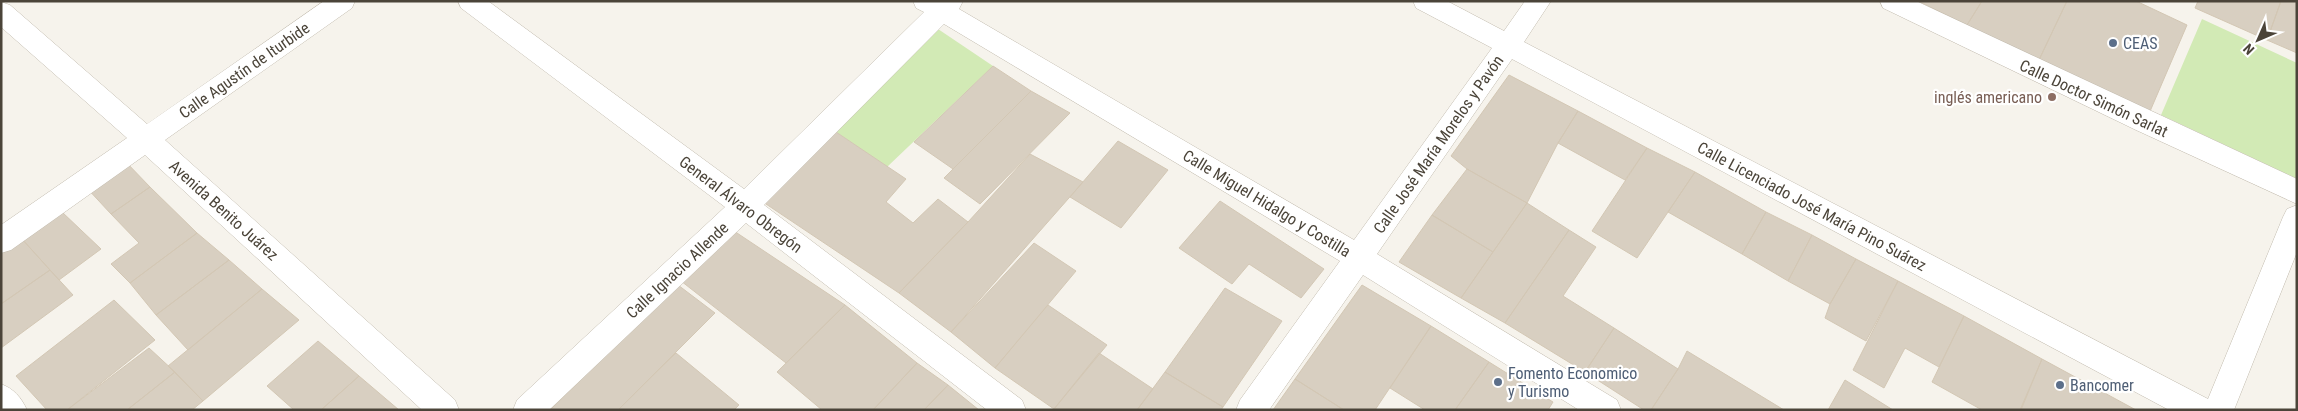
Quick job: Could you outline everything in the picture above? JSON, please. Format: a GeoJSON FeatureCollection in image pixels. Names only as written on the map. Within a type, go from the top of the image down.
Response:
{"type":"FeatureCollection","features":[{"type":"Feature","properties":{"kind":"street","name":"Calle Agustín de Iturbide"},"geometry":{"type":"LineString","coordinates":[[1,240],[342,1]]}},
{"type":"Feature","properties":{"kind":"street","name":"General Álvaro Obregón"},"geometry":{"type":"LineString","coordinates":[[470,1],[744,206],[1010,410]]}},
{"type":"Feature","properties":{"kind":"street","name":"Calle Licenciado José María Pino Suárez"},"geometry":{"type":"LineString","coordinates":[[1425,1],[2199,410]]}},
{"type":"Feature","properties":{"kind":"street","name":"Calle José María Morelos y Pavón"},"geometry":{"type":"LineString","coordinates":[[1251,410],[1360,258],[1539,1]]}},
{"type":"Feature","properties":{"kind":"street","name":"Calle Doctor Simón Sarlat"},"geometry":{"type":"LineString","coordinates":[[1892,1],[2297,192]]}},
{"type":"Feature","properties":{"kind":"street","name":"Calle Ignacio Allende"},"geometry":{"type":"LineString","coordinates":[[528,410],[744,206],[939,4]]}},
{"type":"Feature","properties":{"kind":"street","name":"Calle Miguel Hidalgo y Costilla"},"geometry":{"type":"LineString","coordinates":[[939,4],[1360,258],[1606,410]]}},
{"type":"Feature","properties":{"kind":"street","name":"Avenida Benito Juárez"},"geometry":{"type":"LineString","coordinates":[[1,12],[146,139],[444,410]]}},
{"type":"Feature","properties":{"kind":"street"},"geometry":{"type":"LineString","coordinates":[[2219,410],[2297,217]]}},
{"type":"Feature","properties":{"kind":"street"},"geometry":{"type":"LineString","coordinates":[[1,398],[12,410]]}},
{"type":"Feature","properties":{"kind":"green space"},"geometry":{"type":"Polygon","coordinates":[[[2202,19],[2297,63],[2297,179],[2161,115],[2202,19]]]}},
{"type":"Feature","properties":{"kind":"green space"},"geometry":{"type":"Polygon","coordinates":[[[938,29],[993,66],[887,167],[836,132],[938,29]]]}},
{"type":"Feature","properties":{"kind":"building"},"geometry":{"type":"Polygon","coordinates":[[[1918,1],[1982,1],[1967,25],[1918,1]]]}},
{"type":"Feature","properties":{"kind":"building"},"geometry":{"type":"Polygon","coordinates":[[[1982,1],[2067,1],[2038,62],[1967,25],[1982,1]]]}},
{"type":"Feature","properties":{"kind":"building","name":"CEAS"},"geometry":{"type":"Polygon","coordinates":[[[2067,1],[2136,1],[2187,25],[2148,116],[2038,62],[2067,1]]]}},
{"type":"Feature","properties":{"kind":"building"},"geometry":{"type":"Polygon","coordinates":[[[2198,1],[2281,1],[2267,40],[2195,8],[2198,1]]]}},
{"type":"Feature","properties":{"kind":"building"},"geometry":{"type":"Polygon","coordinates":[[[2281,1],[2297,1],[2297,53],[2267,40],[2281,1]]]}},
{"type":"Feature","properties":{"kind":"building"},"geometry":{"type":"Polygon","coordinates":[[[993,66],[1031,91],[953,169],[914,142],[993,66]]]}},
{"type":"Feature","properties":{"kind":"building"},"geometry":{"type":"Polygon","coordinates":[[[1509,75],[1578,111],[1558,143],[1527,203],[1467,169],[1451,156],[1509,75]]]}},
{"type":"Feature","properties":{"kind":"building"},"geometry":{"type":"Polygon","coordinates":[[[1031,91],[1070,113],[980,204],[944,178],[1031,91]]]}},
{"type":"Feature","properties":{"kind":"building"},"geometry":{"type":"Polygon","coordinates":[[[1578,111],[1647,148],[1625,180],[1558,143],[1578,111]]]}},
{"type":"Feature","properties":{"kind":"building"},"geometry":{"type":"Polygon","coordinates":[[[836,132],[906,179],[886,202],[913,223],[938,199],[968,222],[899,293],[763,202],[836,132]]]}},
{"type":"Feature","properties":{"kind":"building"},"geometry":{"type":"Polygon","coordinates":[[[1118,141],[1168,170],[1121,228],[1070,197],[1118,141]]]}},
{"type":"Feature","properties":{"kind":"building"},"geometry":{"type":"Polygon","coordinates":[[[1647,148],[1695,172],[1637,258],[1592,231],[1647,148]]]}},
{"type":"Feature","properties":{"kind":"building"},"geometry":{"type":"Polygon","coordinates":[[[1030,154],[1083,182],[951,332],[899,293],[968,222],[1030,154]]]}},
{"type":"Feature","properties":{"kind":"building"},"geometry":{"type":"Polygon","coordinates":[[[124,160],[150,187],[111,214],[85,186],[124,160]]]}},
{"type":"Feature","properties":{"kind":"building"},"geometry":{"type":"Polygon","coordinates":[[[1467,169],[1527,203],[1493,252],[1432,215],[1467,169]]]}},
{"type":"Feature","properties":{"kind":"building"},"geometry":{"type":"Polygon","coordinates":[[[1695,172],[1766,212],[1742,254],[1668,212],[1695,172]]]}},
{"type":"Feature","properties":{"kind":"building"},"geometry":{"type":"Polygon","coordinates":[[[150,187],[197,233],[130,283],[111,264],[139,243],[111,214],[150,187]]]}},
{"type":"Feature","properties":{"kind":"building"},"geometry":{"type":"Polygon","coordinates":[[[1220,201],[1324,269],[1301,298],[1249,264],[1232,284],[1179,248],[1220,201]]]}},
{"type":"Feature","properties":{"kind":"building"},"geometry":{"type":"Polygon","coordinates":[[[1527,203],[1569,230],[1505,323],[1461,298],[1527,203]]]}},
{"type":"Feature","properties":{"kind":"building"},"geometry":{"type":"Polygon","coordinates":[[[62,212],[101,249],[59,280],[22,239],[62,212]]]}},
{"type":"Feature","properties":{"kind":"building"},"geometry":{"type":"Polygon","coordinates":[[[1766,212],[1812,235],[1788,281],[1742,254],[1766,212]]]}},
{"type":"Feature","properties":{"kind":"building"},"geometry":{"type":"Polygon","coordinates":[[[1432,215],[1493,252],[1461,298],[1399,262],[1432,215]]]}},
{"type":"Feature","properties":{"kind":"building"},"geometry":{"type":"Polygon","coordinates":[[[1569,230],[1596,247],[1563,296],[1614,328],[1585,372],[1505,323],[1569,230]]]}},
{"type":"Feature","properties":{"kind":"building"},"geometry":{"type":"Polygon","coordinates":[[[734,231],[845,305],[786,363],[681,281],[734,231]]]}},
{"type":"Feature","properties":{"kind":"building"},"geometry":{"type":"Polygon","coordinates":[[[197,233],[229,260],[156,315],[130,283],[197,233]]]}},
{"type":"Feature","properties":{"kind":"building"},"geometry":{"type":"Polygon","coordinates":[[[1812,235],[1856,259],[1830,304],[1788,281],[1812,235]]]}},
{"type":"Feature","properties":{"kind":"building"},"geometry":{"type":"Polygon","coordinates":[[[22,239],[50,270],[1,304],[1,253],[22,239]]]}},
{"type":"Feature","properties":{"kind":"building"},"geometry":{"type":"Polygon","coordinates":[[[1034,243],[1076,271],[995,368],[951,332],[1034,243]]]}},
{"type":"Feature","properties":{"kind":"building"},"geometry":{"type":"Polygon","coordinates":[[[1856,259],[1898,281],[1866,341],[1825,318],[1830,304],[1856,259]]]}},
{"type":"Feature","properties":{"kind":"building"},"geometry":{"type":"Polygon","coordinates":[[[229,260],[262,289],[188,350],[156,315],[229,260]]]}},
{"type":"Feature","properties":{"kind":"building"},"geometry":{"type":"Polygon","coordinates":[[[50,270],[73,295],[1,348],[1,304],[50,270]]]}},
{"type":"Feature","properties":{"kind":"building"},"geometry":{"type":"Polygon","coordinates":[[[1898,281],[1964,316],[1939,367],[1905,348],[1884,388],[1853,370],[1898,281]]]}},
{"type":"Feature","properties":{"kind":"building"},"geometry":{"type":"Polygon","coordinates":[[[678,285],[715,313],[618,410],[550,410],[678,285]]]}},
{"type":"Feature","properties":{"kind":"building"},"geometry":{"type":"Polygon","coordinates":[[[1362,285],[1431,326],[1375,410],[1344,410],[1295,379],[1362,285]]]}},
{"type":"Feature","properties":{"kind":"building"},"geometry":{"type":"Polygon","coordinates":[[[1225,288],[1282,321],[1223,407],[1165,372],[1225,288]]]}},
{"type":"Feature","properties":{"kind":"building"},"geometry":{"type":"Polygon","coordinates":[[[262,289],[299,320],[203,401],[168,366],[262,289]]]}},
{"type":"Feature","properties":{"kind":"building"},"geometry":{"type":"Polygon","coordinates":[[[114,300],[155,340],[67,410],[47,410],[16,376],[114,300]]]}},
{"type":"Feature","properties":{"kind":"building"},"geometry":{"type":"Polygon","coordinates":[[[845,305],[917,363],[873,410],[822,410],[777,372],[845,305]]]}},
{"type":"Feature","properties":{"kind":"building"},"geometry":{"type":"Polygon","coordinates":[[[1048,305],[1107,345],[1054,409],[995,368],[1048,305]]]}},
{"type":"Feature","properties":{"kind":"building"},"geometry":{"type":"Polygon","coordinates":[[[1964,316],[2042,359],[2021,410],[1982,410],[1932,382],[1964,316]]]}},
{"type":"Feature","properties":{"kind":"building"},"geometry":{"type":"Polygon","coordinates":[[[1431,326],[1489,362],[1455,410],[1425,410],[1390,388],[1431,326]]]}},
{"type":"Feature","properties":{"kind":"building"},"geometry":{"type":"Polygon","coordinates":[[[1614,328],[1678,369],[1651,410],[1644,410],[1585,372],[1614,328]]]}},
{"type":"Feature","properties":{"kind":"building"},"geometry":{"type":"Polygon","coordinates":[[[318,341],[359,376],[321,410],[294,410],[267,386],[318,341]]]}},
{"type":"Feature","properties":{"kind":"building"},"geometry":{"type":"Polygon","coordinates":[[[149,348],[175,372],[127,410],[67,410],[149,348]]]}},
{"type":"Feature","properties":{"kind":"building"},"geometry":{"type":"Polygon","coordinates":[[[1687,351],[1784,410],[1651,410],[1678,369],[1687,351]]]}},
{"type":"Feature","properties":{"kind":"building"},"geometry":{"type":"Polygon","coordinates":[[[676,353],[739,405],[734,410],[618,410],[676,353]]]}},
{"type":"Feature","properties":{"kind":"building"},"geometry":{"type":"Polygon","coordinates":[[[1099,353],[1153,389],[1137,410],[1054,409],[1099,353]]]}},
{"type":"Feature","properties":{"kind":"building","name":"Bancomer"},"geometry":{"type":"Polygon","coordinates":[[[2042,359],[2136,410],[2020,410],[2042,359]]]}},
{"type":"Feature","properties":{"kind":"building","name":"Fomento Economico y Turismo"},"geometry":{"type":"Polygon","coordinates":[[[1489,362],[1553,402],[1548,410],[1455,410],[1489,362]]]}},
{"type":"Feature","properties":{"kind":"building"},"geometry":{"type":"Polygon","coordinates":[[[917,363],[948,385],[924,410],[873,410],[917,363]]]}},
{"type":"Feature","properties":{"kind":"building"},"geometry":{"type":"Polygon","coordinates":[[[175,372],[203,401],[192,410],[127,410],[175,372]]]}},
{"type":"Feature","properties":{"kind":"building"},"geometry":{"type":"Polygon","coordinates":[[[1165,372],[1223,407],[1221,410],[1137,410],[1165,372]]]}},
{"type":"Feature","properties":{"kind":"building"},"geometry":{"type":"Polygon","coordinates":[[[359,376],[399,410],[321,410],[359,376]]]}},
{"type":"Feature","properties":{"kind":"building"},"geometry":{"type":"Polygon","coordinates":[[[1295,379],[1344,410],[1273,410],[1295,379]]]}},
{"type":"Feature","properties":{"kind":"building"},"geometry":{"type":"Polygon","coordinates":[[[1845,380],[1893,410],[1828,410],[1845,380]]]}},
{"type":"Feature","properties":{"kind":"building"},"geometry":{"type":"Polygon","coordinates":[[[948,385],[979,410],[924,410],[948,385]]]}},
{"type":"Feature","properties":{"kind":"place","name":"CEAS"},"geometry":{"type":"Point","coordinates":[2113,43]}},
{"type":"Feature","properties":{"kind":"place","name":"inglés americano"},"geometry":{"type":"Point","coordinates":[2052,97]}},
{"type":"Feature","properties":{"kind":"place","name":"Fomento Economico y Turismo"},"geometry":{"type":"Point","coordinates":[1498,382]}},
{"type":"Feature","properties":{"kind":"place","name":"Bancomer"},"geometry":{"type":"Point","coordinates":[2060,385]}}]}
